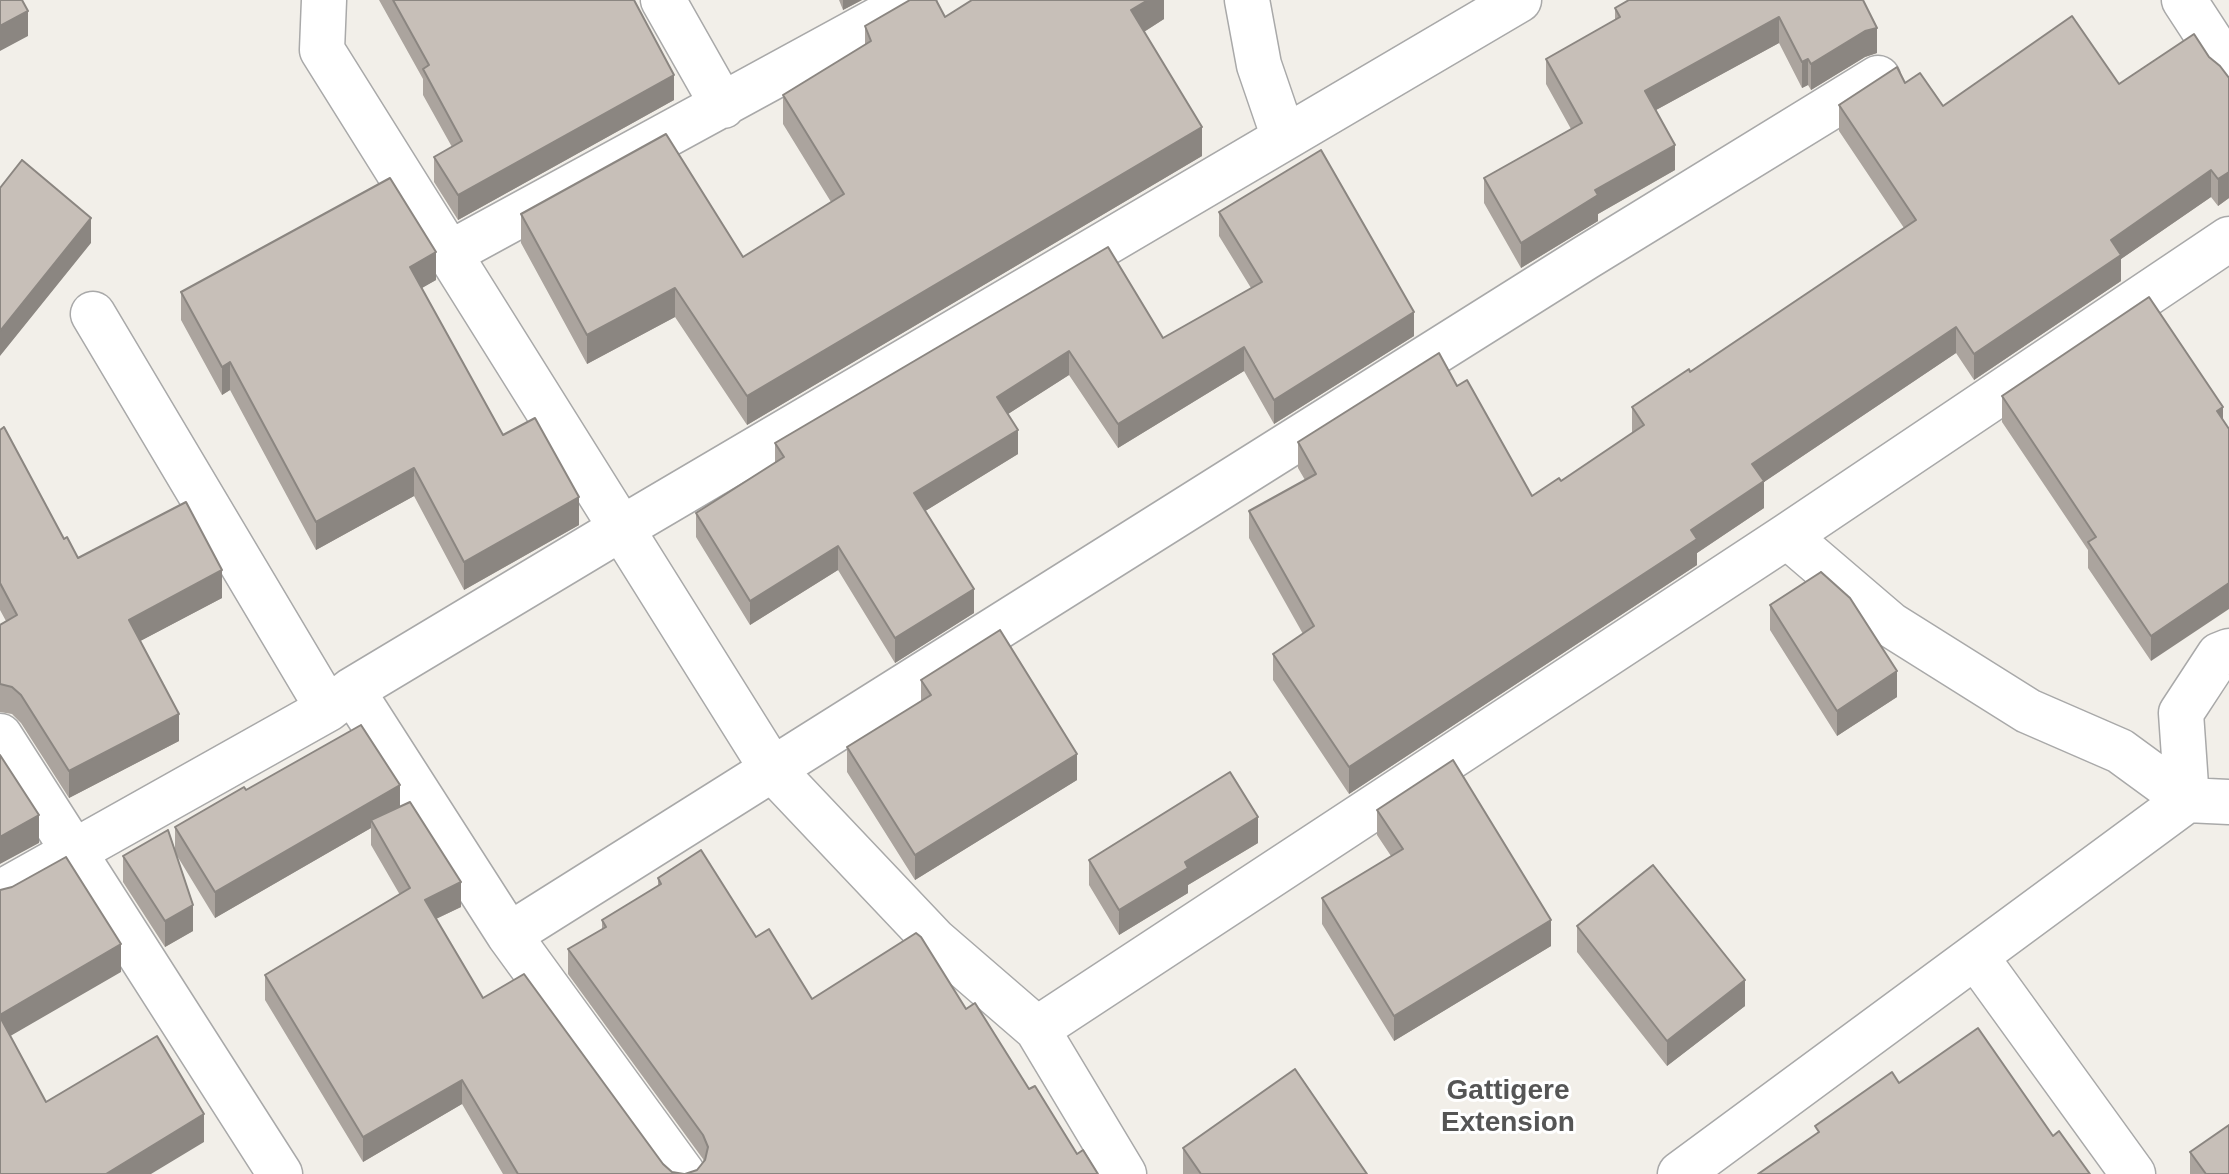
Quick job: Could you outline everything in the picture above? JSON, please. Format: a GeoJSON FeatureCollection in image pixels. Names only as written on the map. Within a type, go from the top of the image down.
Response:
{"type":"FeatureCollection","features":[{"type":"Feature","properties":{"kind":"street"},"geometry":{"type":"LineString","coordinates":[[324,0],[322,50],[772,769],[934,940],[1037,1029],[1124,1174]]}},
{"type":"Feature","properties":{"kind":"street"},"geometry":{"type":"LineString","coordinates":[[663,0],[723,106]]}},
{"type":"Feature","properties":{"kind":"street"},"geometry":{"type":"LineString","coordinates":[[450,253],[914,0]]}},
{"type":"Feature","properties":{"kind":"street"},"geometry":{"type":"LineString","coordinates":[[1247,0],[1259,65],[1284,138]]}},
{"type":"Feature","properties":{"kind":"street"},"geometry":{"type":"LineString","coordinates":[[0,893],[340,699],[622,528],[1519,0]]}},
{"type":"Feature","properties":{"kind":"street"},"geometry":{"type":"LineString","coordinates":[[2204,8],[2229,69]]}},
{"type":"Feature","properties":{"kind":"street"},"geometry":{"type":"LineString","coordinates":[[509,935],[1585,258],[1878,78]]}},
{"type":"Feature","properties":{"kind":"street"},"geometry":{"type":"LineString","coordinates":[[1037,1029],[1787,536],[2229,239]]}},
{"type":"Feature","properties":{"kind":"street"},"geometry":{"type":"LineString","coordinates":[[93,314],[340,699],[683,1174]]}},
{"type":"Feature","properties":{"kind":"street"},"geometry":{"type":"LineString","coordinates":[[1787,536],[1891,625],[2028,711],[2120,751],[2208,801]]}},
{"type":"Feature","properties":{"kind":"street"},"geometry":{"type":"LineString","coordinates":[[2208,801],[2181,713],[2219,655],[2229,651]]}},
{"type":"Feature","properties":{"kind":"street"},"geometry":{"type":"LineString","coordinates":[[0,736],[280,1174]]}},
{"type":"Feature","properties":{"kind":"street"},"geometry":{"type":"LineString","coordinates":[[1680,1174],[1976,957],[2208,801]]}},
{"type":"Feature","properties":{"kind":"street"},"geometry":{"type":"LineString","coordinates":[[1976,957],[2133,1174]]}},
{"type":"Feature","properties":{"kind":"building"},"geometry":{"type":"Polygon","coordinates":[[[0,0],[22,0],[28,11],[0,26],[0,0]]]}},
{"type":"Feature","properties":{"kind":"building"},"geometry":{"type":"Polygon","coordinates":[[[393,0],[634,0],[674,75],[458,195],[434,157],[462,141],[423,69],[429,65],[393,0]]]}},
{"type":"Feature","properties":{"kind":"building"},"geometry":{"type":"Polygon","coordinates":[[[910,0],[936,0],[945,17],[972,0],[1148,0],[1131,10],[1202,127],[747,396],[675,288],[587,335],[521,214],[666,134],[743,257],[844,194],[783,95],[871,41],[865,26],[910,0]]]}},
{"type":"Feature","properties":{"kind":"building"},"geometry":{"type":"Polygon","coordinates":[[[1629,0],[1863,0],[1877,28],[1865,31],[1811,64],[1808,59],[1802,62],[1779,17],[1645,91],[1675,145],[1595,190],[1598,195],[1521,243],[1484,178],[1582,123],[1546,59],[1620,17],[1615,8],[1629,0]]]}},
{"type":"Feature","properties":{"kind":"building"},"geometry":{"type":"Polygon","coordinates":[[[2072,16],[2119,84],[2194,34],[2209,57],[2229,78],[2229,172],[2218,179],[2211,170],[2111,240],[2121,255],[1974,354],[1956,327],[1752,464],[1764,481],[1691,530],[1697,539],[1349,767],[1273,654],[1314,626],[1249,511],[1316,474],[1298,442],[1439,353],[1457,386],[1467,380],[1532,496],[1559,478],[1561,481],[1644,425],[1632,407],[1689,369],[1690,372],[1916,220],[1839,105],[1897,67],[1905,83],[1920,73],[1943,106],[2072,16]]]}},
{"type":"Feature","properties":{"kind":"building"},"geometry":{"type":"Polygon","coordinates":[[[1321,150],[1414,312],[1274,400],[1244,347],[1118,424],[1069,351],[997,397],[1018,430],[914,493],[974,589],[895,638],[838,546],[750,601],[696,513],[784,457],[775,443],[1108,247],[1163,338],[1262,282],[1219,212],[1321,150]]]}},
{"type":"Feature","properties":{"kind":"building"},"geometry":{"type":"Polygon","coordinates":[[[22,160],[91,218],[0,331],[0,188],[22,160]]]}},
{"type":"Feature","properties":{"kind":"building"},"geometry":{"type":"Polygon","coordinates":[[[390,178],[436,252],[410,267],[503,435],[535,418],[579,497],[464,562],[414,468],[316,522],[230,362],[222,367],[181,292],[390,178]]]}},
{"type":"Feature","properties":{"kind":"building"},"geometry":{"type":"Polygon","coordinates":[[[2149,297],[2223,407],[2217,411],[2229,429],[2229,583],[2151,636],[2088,542],[2096,537],[2002,396],[2149,297]]]}},
{"type":"Feature","properties":{"kind":"building"},"geometry":{"type":"Polygon","coordinates":[[[4,427],[64,539],[67,537],[78,558],[186,502],[222,570],[129,620],[179,714],[69,771],[21,695],[12,687],[0,684],[0,625],[17,615],[0,583],[0,430],[4,427]]]}},
{"type":"Feature","properties":{"kind":"building"},"geometry":{"type":"Polygon","coordinates":[[[1821,572],[1850,598],[1897,671],[1837,711],[1770,605],[1821,572]]]}},
{"type":"Feature","properties":{"kind":"building"},"geometry":{"type":"Polygon","coordinates":[[[1000,630],[1077,754],[915,855],[847,747],[931,695],[921,680],[1000,630]]]}},
{"type":"Feature","properties":{"kind":"building"},"geometry":{"type":"Polygon","coordinates":[[[361,725],[400,785],[215,892],[175,827],[361,725]]]}},
{"type":"Feature","properties":{"kind":"building"},"geometry":{"type":"Polygon","coordinates":[[[0,755],[39,815],[0,837],[0,755]]]}},
{"type":"Feature","properties":{"kind":"building"},"geometry":{"type":"Polygon","coordinates":[[[1453,760],[1551,920],[1394,1016],[1322,898],[1403,849],[1377,810],[1453,760]]]}},
{"type":"Feature","properties":{"kind":"building"},"geometry":{"type":"Polygon","coordinates":[[[1230,772],[1258,817],[1185,862],[1188,868],[1119,910],[1089,860],[1230,772]]]}},
{"type":"Feature","properties":{"kind":"building"},"geometry":{"type":"Polygon","coordinates":[[[410,802],[461,882],[425,900],[483,998],[524,974],[663,1164],[672,1172],[684,1174],[518,1174],[462,1080],[363,1137],[265,975],[410,888],[371,820],[410,802]]]}},
{"type":"Feature","properties":{"kind":"building"},"geometry":{"type":"Polygon","coordinates":[[[168,830],[193,905],[165,921],[123,856],[168,830]]]}},
{"type":"Feature","properties":{"kind":"building"},"geometry":{"type":"Polygon","coordinates":[[[701,850],[756,937],[769,929],[812,999],[916,933],[921,937],[966,1009],[975,1003],[1029,1089],[1035,1086],[1077,1154],[1083,1150],[1098,1174],[685,1174],[697,1170],[705,1160],[708,1147],[703,1135],[568,949],[606,927],[602,920],[661,884],[658,878],[701,850]]]}},
{"type":"Feature","properties":{"kind":"building"},"geometry":{"type":"Polygon","coordinates":[[[66,857],[121,944],[0,1015],[0,890],[12,887],[66,857]]]}},
{"type":"Feature","properties":{"kind":"building"},"geometry":{"type":"Polygon","coordinates":[[[1653,865],[1745,980],[1667,1041],[1577,926],[1653,865]]]}},
{"type":"Feature","properties":{"kind":"building"},"geometry":{"type":"Polygon","coordinates":[[[0,1017],[46,1102],[157,1036],[204,1114],[106,1174],[0,1174],[0,1017]]]}},
{"type":"Feature","properties":{"kind":"building"},"geometry":{"type":"Polygon","coordinates":[[[1978,1028],[2053,1136],[2059,1131],[2090,1174],[1758,1174],[1819,1132],[1815,1126],[1892,1072],[1899,1083],[1978,1028]]]}},
{"type":"Feature","properties":{"kind":"building"},"geometry":{"type":"Polygon","coordinates":[[[1295,1069],[1367,1174],[1201,1174],[1183,1148],[1295,1069]]]}},
{"type":"Feature","properties":{"kind":"building"},"geometry":{"type":"Polygon","coordinates":[[[2229,1125],[2229,1174],[2206,1174],[2190,1152],[2229,1125]]]}},
{"type":"Feature","properties":{"kind":"district","name":"Gattigere Extension"},"geometry":{"type":"Point","coordinates":[1508,1107]}}]}
